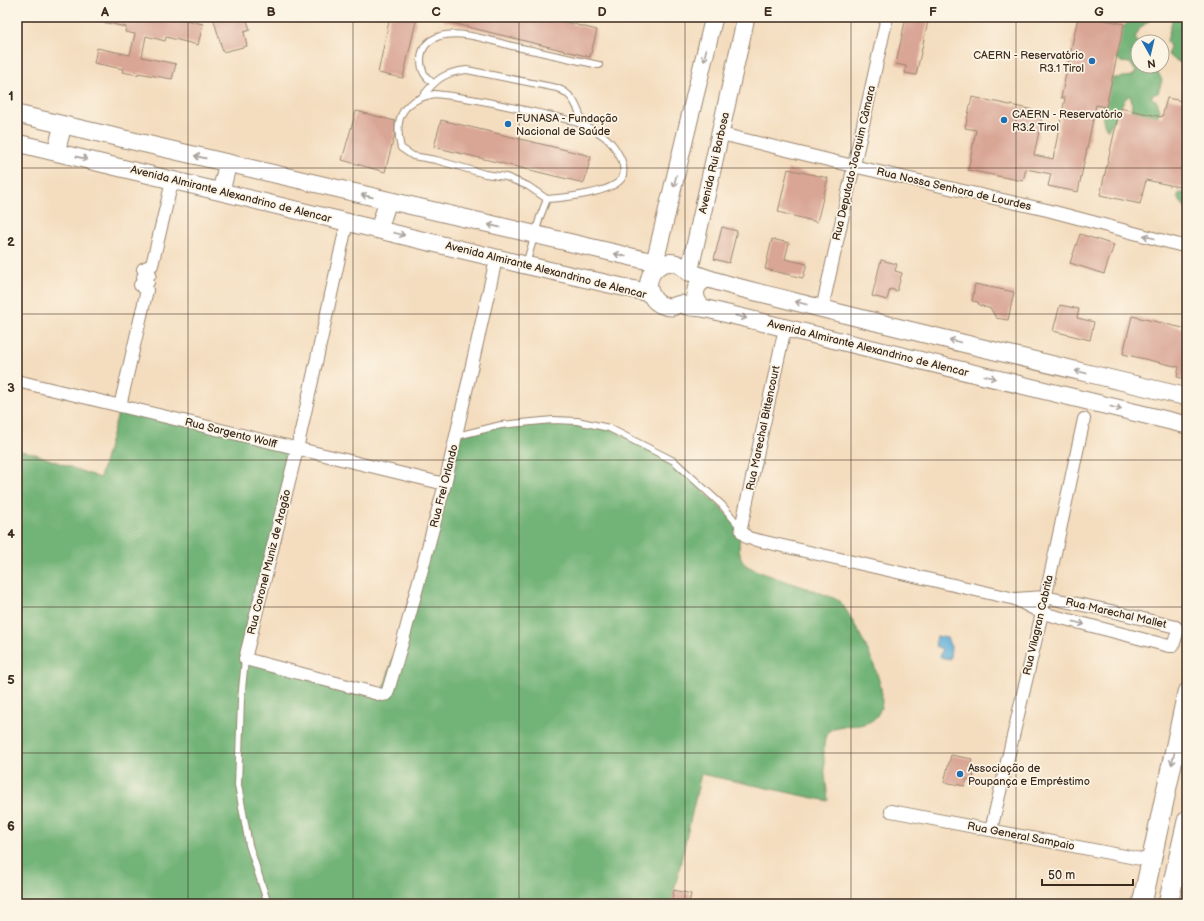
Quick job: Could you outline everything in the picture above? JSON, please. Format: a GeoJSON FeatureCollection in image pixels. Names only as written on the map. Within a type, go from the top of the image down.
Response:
{"type":"FeatureCollection","features":[{"type":"Feature","properties":{"kind":"main road"},"geometry":{"type":"LineString","coordinates":[[657,267],[656,257],[714,17]]}},
{"type":"Feature","properties":{"kind":"main road","name":"Avenida Rui Barbosa"},"geometry":{"type":"LineString","coordinates":[[681,304],[690,295],[692,289],[691,277],[688,272],[721,134],[746,17]]}},
{"type":"Feature","properties":{"kind":"main road"},"geometry":{"type":"LineString","coordinates":[[17,114],[535,236],[649,261],[657,267]]}},
{"type":"Feature","properties":{"kind":"main road"},"geometry":{"type":"LineString","coordinates":[[56,152],[63,125]]}},
{"type":"Feature","properties":{"kind":"main road","name":"Avenida Almirante Alexandrino de Alencar"},"geometry":{"type":"LineString","coordinates":[[17,142],[526,266],[650,293],[655,301],[663,306],[672,307],[681,304],[688,307],[703,308],[1187,425]]}},
{"type":"Feature","properties":{"kind":"main road"},"geometry":{"type":"LineString","coordinates":[[221,191],[228,163]]}},
{"type":"Feature","properties":{"kind":"main road"},"geometry":{"type":"LineString","coordinates":[[379,230],[388,201]]}},
{"type":"Feature","properties":{"kind":"main road"},"geometry":{"type":"LineString","coordinates":[[694,249],[698,265],[713,280]]}},
{"type":"Feature","properties":{"kind":"main road"},"geometry":{"type":"LineString","coordinates":[[650,293],[648,286],[652,272],[663,264],[677,264],[688,272],[713,280],[822,309],[1187,397]]}},
{"type":"Feature","properties":{"kind":"main road"},"geometry":{"type":"LineString","coordinates":[[703,308],[699,304],[695,295],[698,284],[713,280]]}},
{"type":"Feature","properties":{"kind":"main road"},"geometry":{"type":"LineString","coordinates":[[1142,904],[1187,693]]}},
{"type":"Feature","properties":{"kind":"main road"},"geometry":{"type":"LineString","coordinates":[[1168,904],[1187,821]]}},
{"type":"Feature","properties":{"kind":"street","name":"Rua Deputado Joaquim Câmara"},"geometry":{"type":"LineString","coordinates":[[822,309],[887,17]]}},
{"type":"Feature","properties":{"kind":"street","name":"Rua Nossa Senhora de Lourdes"},"geometry":{"type":"LineString","coordinates":[[721,134],[1047,210],[1187,247]]}},
{"type":"Feature","properties":{"kind":"street"},"geometry":{"type":"LineString","coordinates":[[120,406],[147,290],[140,284],[148,282],[143,277],[150,274],[143,269],[152,265],[170,190]]}},
{"type":"Feature","properties":{"kind":"street","name":"Rua Coronel Muniz de Aragão"},"geometry":{"type":"LineString","coordinates":[[245,659],[297,449],[347,222]]}},
{"type":"Feature","properties":{"kind":"street","name":"Rua Frei Orlando"},"geometry":{"type":"LineString","coordinates":[[245,659],[380,694],[385,695],[389,691],[457,436],[494,268]]}},
{"type":"Feature","properties":{"kind":"street","name":"Rua Marechal Bittencourt"},"geometry":{"type":"LineString","coordinates":[[741,528],[785,328]]}},
{"type":"Feature","properties":{"kind":"street","name":"Rua Sargento Wolff"},"geometry":{"type":"LineString","coordinates":[[17,381],[445,484]]}},
{"type":"Feature","properties":{"kind":"street","name":"Rua Vilagran Cabrita"},"geometry":{"type":"LineString","coordinates":[[991,830],[1042,613],[1084,419]]}},
{"type":"Feature","properties":{"kind":"street","name":"Rua Marechal Mallet"},"geometry":{"type":"LineString","coordinates":[[741,528],[742,532],[748,538],[1015,599],[1042,613],[1169,646],[1173,646],[1178,630],[1176,627],[1169,625],[1045,597],[1015,599]]}},
{"type":"Feature","properties":{"kind":"street","name":"Rua General Sampaio"},"geometry":{"type":"LineString","coordinates":[[891,811],[1152,861]]}},
{"type":"Feature","properties":{"kind":"lane"},"geometry":{"type":"LineString","coordinates":[[433,83],[426,77],[421,68],[421,58],[423,49],[430,40],[441,36],[467,36],[598,65]]}},
{"type":"Feature","properties":{"kind":"lane"},"geometry":{"type":"LineString","coordinates":[[423,96],[433,83],[444,76],[455,71],[466,70],[557,88],[565,91],[576,104],[584,125]]}},
{"type":"Feature","properties":{"kind":"lane"},"geometry":{"type":"LineString","coordinates":[[435,94],[458,96],[563,118],[584,125],[601,134],[614,145],[621,159],[624,171],[622,179],[604,190],[576,196],[547,199],[528,186],[506,177],[413,156],[401,148],[399,139],[402,112],[413,100],[423,96],[435,94]]}},
{"type":"Feature","properties":{"kind":"lane"},"geometry":{"type":"LineString","coordinates":[[526,266],[540,217],[547,199]]}},
{"type":"Feature","properties":{"kind":"lane"},"geometry":{"type":"LineString","coordinates":[[457,436],[501,425],[553,420],[577,421],[610,428],[674,461],[722,505],[741,528]]}},
{"type":"Feature","properties":{"kind":"lane","name":"Rua Coronel Muniz de Aragão"},"geometry":{"type":"LineString","coordinates":[[245,659],[241,700],[238,785],[249,846],[268,904]]}},
{"type":"Feature","properties":{"kind":"green space"},"geometry":{"type":"Polygon","coordinates":[[[1131,17],[1150,17],[1150,20],[1140,28],[1137,34],[1130,34],[1130,63],[1121,62],[1111,52],[1119,32],[1131,17]]]}},
{"type":"Feature","properties":{"kind":"green space"},"geometry":{"type":"Polygon","coordinates":[[[1173,17],[1187,17],[1180,21],[1187,21],[1187,64],[1179,62],[1170,57],[1170,34],[1169,34],[1173,17]]]}},
{"type":"Feature","properties":{"kind":"green space"},"geometry":{"type":"Polygon","coordinates":[[[1134,74],[1159,74],[1162,80],[1158,93],[1153,94],[1151,98],[1157,101],[1160,111],[1155,120],[1131,114],[1132,103],[1130,95],[1125,99],[1108,130],[1103,119],[1102,112],[1107,79],[1132,76],[1134,74]]]}},
{"type":"Feature","properties":{"kind":"green space"},"geometry":{"type":"Polygon","coordinates":[[[1179,193],[1187,193],[1187,209],[1177,198],[1179,193]]]}},
{"type":"Feature","properties":{"kind":"green space"},"geometry":{"type":"Polygon","coordinates":[[[120,406],[297,449],[245,659],[382,695],[457,436],[501,425],[553,420],[609,428],[674,461],[741,528],[739,550],[744,563],[757,571],[816,591],[840,602],[854,623],[874,664],[882,700],[878,715],[866,723],[837,727],[828,732],[825,738],[824,755],[828,801],[701,774],[671,904],[17,904],[17,450],[35,454],[100,478],[120,406]]]}},
{"type":"Feature","properties":{"kind":"water"},"geometry":{"type":"Polygon","coordinates":[[[937,636],[947,638],[951,647],[950,659],[940,657],[942,649],[935,646],[937,636]]]}},
{"type":"Feature","properties":{"kind":"building"},"geometry":{"type":"Polygon","coordinates":[[[98,17],[173,17],[203,24],[198,45],[166,37],[165,41],[146,36],[142,57],[176,64],[172,79],[138,73],[138,75],[122,72],[123,69],[94,63],[97,48],[130,55],[135,34],[125,32],[126,27],[98,21],[98,17]]]}},
{"type":"Feature","properties":{"kind":"building"},"geometry":{"type":"Polygon","coordinates":[[[213,17],[246,17],[250,30],[244,32],[247,46],[223,52],[213,17]]]}},
{"type":"Feature","properties":{"kind":"building"},"geometry":{"type":"Polygon","coordinates":[[[390,17],[417,17],[403,78],[378,73],[390,17]]]}},
{"type":"Feature","properties":{"kind":"building"},"geometry":{"type":"Polygon","coordinates":[[[444,17],[546,17],[597,30],[590,57],[444,21],[444,17]]]}},
{"type":"Feature","properties":{"kind":"building"},"geometry":{"type":"Polygon","coordinates":[[[906,17],[929,17],[916,75],[905,73],[906,66],[896,64],[906,17]]]}},
{"type":"Feature","properties":{"kind":"building"},"geometry":{"type":"Polygon","coordinates":[[[1078,17],[1091,17],[1124,24],[1106,107],[1096,105],[1078,192],[1048,186],[1051,174],[1026,169],[1023,181],[968,170],[976,130],[965,128],[972,97],[1043,112],[1034,155],[1053,159],[1065,98],[1061,98],[1078,17]]]}},
{"type":"Feature","properties":{"kind":"building"},"geometry":{"type":"Polygon","coordinates":[[[1167,98],[1187,102],[1187,175],[1184,188],[1146,180],[1140,204],[1100,195],[1120,108],[1162,117],[1167,98]]]}},
{"type":"Feature","properties":{"kind":"building"},"geometry":{"type":"Polygon","coordinates":[[[356,111],[395,121],[394,137],[385,172],[342,160],[356,111]]]}},
{"type":"Feature","properties":{"kind":"building"},"geometry":{"type":"Polygon","coordinates":[[[441,120],[591,156],[584,183],[434,147],[441,120]]]}},
{"type":"Feature","properties":{"kind":"building"},"geometry":{"type":"Polygon","coordinates":[[[788,169],[828,178],[817,222],[778,212],[788,169]]]}},
{"type":"Feature","properties":{"kind":"building"},"geometry":{"type":"Polygon","coordinates":[[[722,227],[737,231],[729,263],[714,259],[722,227]]]}},
{"type":"Feature","properties":{"kind":"building"},"geometry":{"type":"Polygon","coordinates":[[[1080,234],[1114,245],[1104,274],[1070,263],[1080,234]]]}},
{"type":"Feature","properties":{"kind":"building"},"geometry":{"type":"Polygon","coordinates":[[[772,239],[789,243],[785,259],[807,264],[803,278],[765,269],[772,239]]]}},
{"type":"Feature","properties":{"kind":"building"},"geometry":{"type":"Polygon","coordinates":[[[881,260],[897,264],[895,271],[902,273],[897,291],[890,289],[887,300],[872,296],[881,260]]]}},
{"type":"Feature","properties":{"kind":"building"},"geometry":{"type":"Polygon","coordinates":[[[975,284],[1014,292],[1008,320],[996,318],[991,309],[979,305],[978,302],[972,301],[975,284]]]}},
{"type":"Feature","properties":{"kind":"building"},"geometry":{"type":"Polygon","coordinates":[[[1060,305],[1079,309],[1077,318],[1094,322],[1090,340],[1053,331],[1060,305]]]}},
{"type":"Feature","properties":{"kind":"building"},"geometry":{"type":"Polygon","coordinates":[[[1132,316],[1187,329],[1187,379],[1177,377],[1179,367],[1123,354],[1132,316]]]}},
{"type":"Feature","properties":{"kind":"building","name":"Associação de Poupança e Empréstimo"},"geometry":{"type":"Polygon","coordinates":[[[951,755],[972,759],[970,767],[975,768],[973,779],[967,779],[965,786],[944,782],[951,755]]]}},
{"type":"Feature","properties":{"kind":"building"},"geometry":{"type":"Polygon","coordinates":[[[674,890],[691,894],[689,904],[671,904],[674,890]]]}},
{"type":"Feature","properties":{"kind":"place","name":"CAERN - Reservatório R3.1 Tirol"},"geometry":{"type":"Point","coordinates":[1092,61]}},
{"type":"Feature","properties":{"kind":"place","name":"CAERN - Reservatório R3.2 Tirol"},"geometry":{"type":"Point","coordinates":[1004,120]}},
{"type":"Feature","properties":{"kind":"place","name":"FUNASA - Fundação Nacional de Saúde"},"geometry":{"type":"Point","coordinates":[508,124]}},
{"type":"Feature","properties":{"kind":"place","name":"Associação de Poupança e Empréstimo"},"geometry":{"type":"Point","coordinates":[960,774]}}]}
